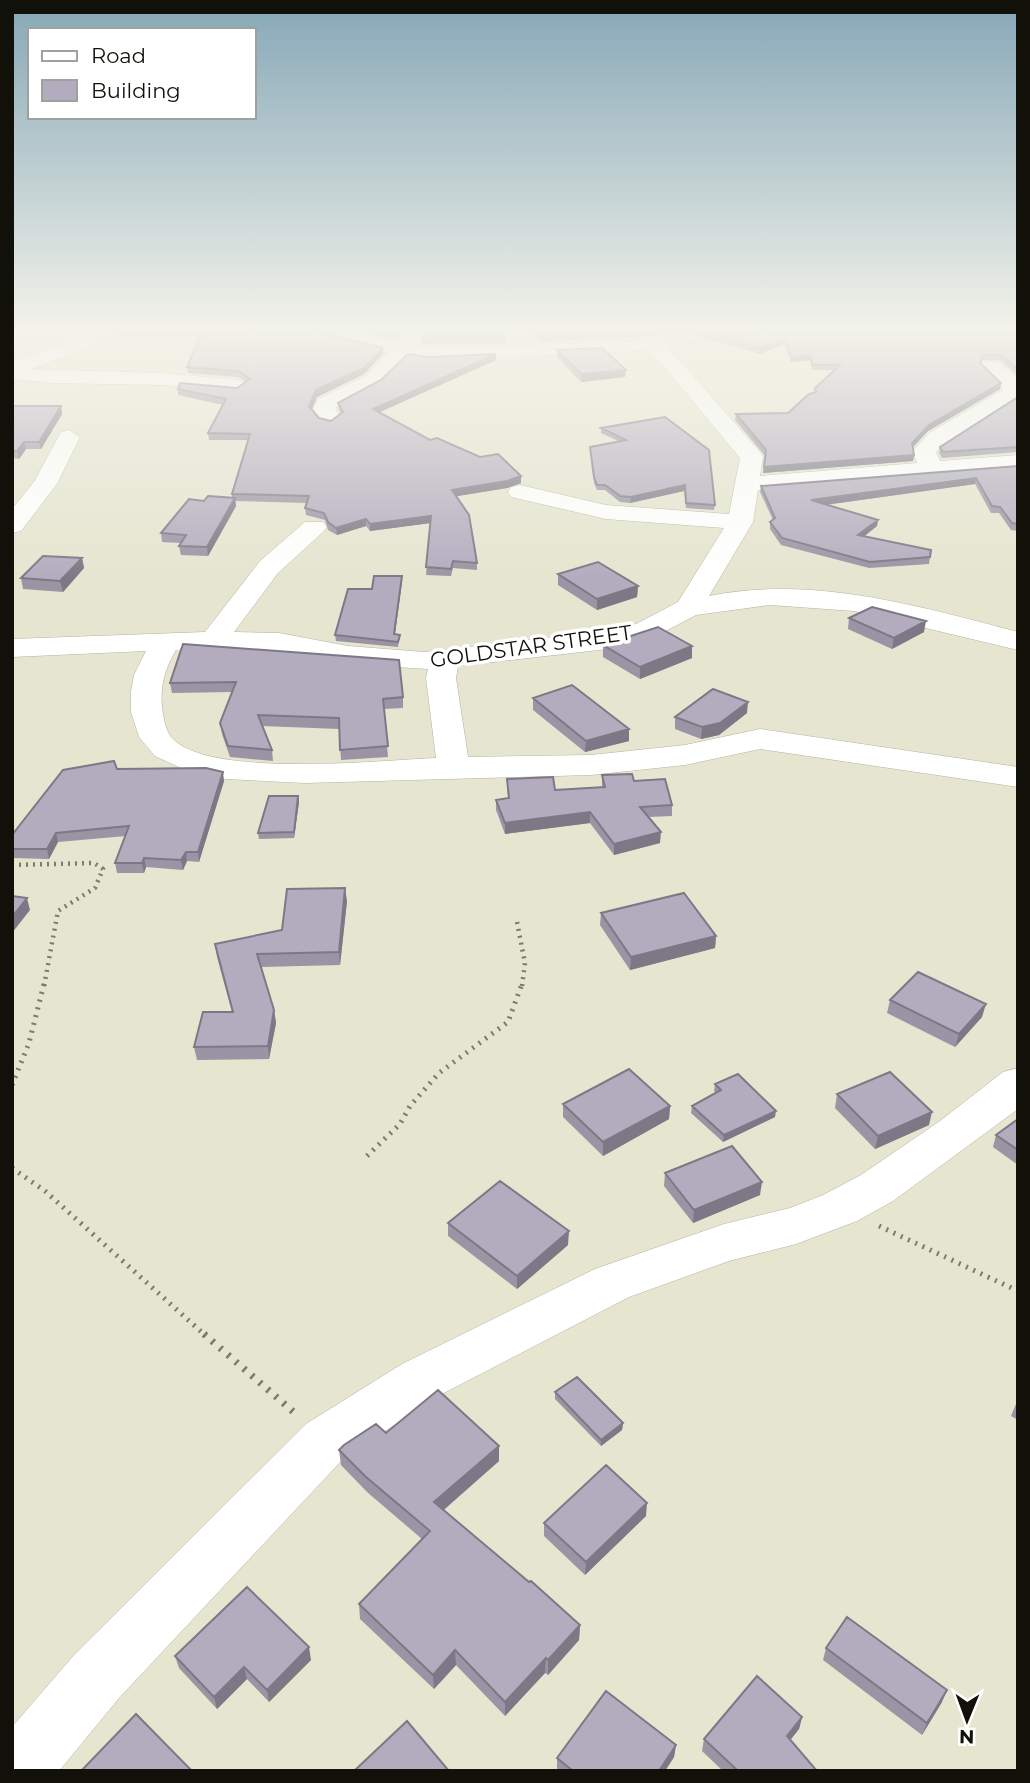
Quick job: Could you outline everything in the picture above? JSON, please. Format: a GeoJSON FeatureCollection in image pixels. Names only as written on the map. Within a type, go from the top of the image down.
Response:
{"type":"FeatureCollection","features":[{"type":"Feature","properties":{"kind":"street"},"geometry":{"type":"LineString","coordinates":[[325,413],[330,418]]}},
{"type":"Feature","properties":{"kind":"street"},"geometry":{"type":"LineString","coordinates":[[688,608],[740,522],[748,484],[750,452],[716,413]]}},
{"type":"Feature","properties":{"kind":"street"},"geometry":{"type":"LineString","coordinates":[[931,469],[924,451],[937,438],[979,413]]}},
{"type":"Feature","properties":{"kind":"street"},"geometry":{"type":"LineString","coordinates":[[12,526],[45,484],[69,437]]}},
{"type":"Feature","properties":{"kind":"street"},"geometry":{"type":"LineString","coordinates":[[748,484],[1018,462]]}},
{"type":"Feature","properties":{"kind":"street"},"geometry":{"type":"LineString","coordinates":[[520,492],[606,512],[740,522]]}},
{"type":"Feature","properties":{"kind":"street"},"geometry":{"type":"LineString","coordinates":[[213,640],[269,567],[314,527]]}},
{"type":"Feature","properties":{"kind":"street","name":"GOLDSTAR STREET"},"geometry":{"type":"LineString","coordinates":[[12,648],[213,640],[279,642],[391,660],[445,659],[608,640],[646,630],[688,608],[722,599],[805,598],[882,607],[1018,640]]}},
{"type":"Feature","properties":{"kind":"street"},"geometry":{"type":"LineString","coordinates":[[167,642],[150,668],[145,698],[152,734],[164,748],[216,766],[260,771],[324,772],[591,765],[654,756],[685,755],[760,739],[1018,777]]}},
{"type":"Feature","properties":{"kind":"street"},"geometry":{"type":"LineString","coordinates":[[445,659],[441,678],[453,767]]}},
{"type":"Feature","properties":{"kind":"street"},"geometry":{"type":"LineString","coordinates":[[17,1771],[97,1676],[325,1441],[420,1380],[612,1283],[723,1243],[796,1225],[840,1208],[877,1188],[956,1133],[1004,1097],[1018,1083]]}},
{"type":"Feature","properties":{"kind":"path"},"geometry":{"type":"LineString","coordinates":[[12,865],[94,863],[103,869],[95,888],[58,911],[24,1062],[12,1084]]}},
{"type":"Feature","properties":{"kind":"path"},"geometry":{"type":"LineString","coordinates":[[367,1156],[400,1124],[410,1106],[439,1073],[508,1022],[521,992],[525,963],[517,922]]}},
{"type":"Feature","properties":{"kind":"path"},"geometry":{"type":"LineString","coordinates":[[12,1168],[45,1191],[127,1268],[325,1441]]}},
{"type":"Feature","properties":{"kind":"path"},"geometry":{"type":"LineString","coordinates":[[840,1208],[1018,1290]]}},
{"type":"Feature","properties":{"kind":"building"},"geometry":{"type":"Polygon","coordinates":[[[12,413],[57,413],[39,442],[24,442],[17,451],[12,451],[12,413]]]}},
{"type":"Feature","properties":{"kind":"building"},"geometry":{"type":"Polygon","coordinates":[[[218,413],[315,413],[319,418],[331,421],[341,413],[381,413],[430,440],[437,438],[480,457],[498,454],[521,476],[507,481],[452,490],[469,515],[477,563],[453,561],[451,569],[426,567],[431,516],[370,524],[366,519],[336,528],[328,522],[324,513],[305,508],[309,496],[232,494],[250,434],[208,433],[218,413]]]}},
{"type":"Feature","properties":{"kind":"building"},"geometry":{"type":"Polygon","coordinates":[[[949,413],[929,425],[912,443],[914,455],[764,467],[766,450],[736,414],[949,413]]]}},
{"type":"Feature","properties":{"kind":"building"},"geometry":{"type":"Polygon","coordinates":[[[993,413],[1018,413],[1018,447],[943,452],[940,447],[993,413]]]}},
{"type":"Feature","properties":{"kind":"building"},"geometry":{"type":"Polygon","coordinates":[[[665,417],[709,450],[715,505],[686,503],[685,485],[631,497],[620,496],[605,485],[597,485],[590,447],[626,440],[601,428],[665,417]]]}},
{"type":"Feature","properties":{"kind":"building"},"geometry":{"type":"Polygon","coordinates":[[[1018,466],[1018,524],[1012,523],[1000,507],[992,506],[976,478],[811,500],[878,520],[858,535],[931,550],[930,557],[870,562],[782,538],[770,522],[775,518],[761,486],[1018,466]]]}},
{"type":"Feature","properties":{"kind":"building"},"geometry":{"type":"Polygon","coordinates":[[[208,496],[235,498],[207,547],[179,546],[186,535],[161,533],[189,499],[204,501],[208,496]]]}},
{"type":"Feature","properties":{"kind":"building"},"geometry":{"type":"Polygon","coordinates":[[[43,556],[82,558],[60,581],[21,578],[43,556]]]}},
{"type":"Feature","properties":{"kind":"building"},"geometry":{"type":"Polygon","coordinates":[[[598,562],[638,586],[597,599],[558,574],[598,562]]]}},
{"type":"Feature","properties":{"kind":"building"},"geometry":{"type":"Polygon","coordinates":[[[374,576],[402,576],[394,634],[400,635],[398,642],[335,635],[348,589],[372,589],[374,576]]]}},
{"type":"Feature","properties":{"kind":"building"},"geometry":{"type":"Polygon","coordinates":[[[872,607],[926,621],[894,638],[849,618],[872,607]]]}},
{"type":"Feature","properties":{"kind":"building"},"geometry":{"type":"Polygon","coordinates":[[[658,627],[692,646],[640,667],[603,645],[658,627]]]}},
{"type":"Feature","properties":{"kind":"building"},"geometry":{"type":"Polygon","coordinates":[[[183,644],[399,660],[403,697],[383,699],[388,746],[340,750],[339,718],[258,715],[272,750],[228,746],[220,723],[236,682],[170,683],[183,644]]]}},
{"type":"Feature","properties":{"kind":"building"},"geometry":{"type":"Polygon","coordinates":[[[572,685],[629,729],[586,741],[533,698],[572,685]]]}},
{"type":"Feature","properties":{"kind":"building"},"geometry":{"type":"Polygon","coordinates":[[[713,689],[748,702],[720,723],[702,727],[675,717],[713,689]]]}},
{"type":"Feature","properties":{"kind":"building"},"geometry":{"type":"Polygon","coordinates":[[[114,761],[117,769],[206,768],[223,772],[198,852],[186,852],[181,860],[144,858],[142,863],[115,863],[129,826],[56,833],[47,849],[12,849],[12,835],[63,770],[114,761]]]}},
{"type":"Feature","properties":{"kind":"building"},"geometry":{"type":"Polygon","coordinates":[[[632,774],[634,781],[665,779],[672,805],[640,807],[661,832],[614,844],[590,812],[505,823],[496,800],[509,798],[507,779],[553,777],[555,790],[605,787],[602,775],[632,774]]]}},
{"type":"Feature","properties":{"kind":"building"},"geometry":{"type":"Polygon","coordinates":[[[269,796],[298,796],[294,832],[258,833],[269,796]]]}},
{"type":"Feature","properties":{"kind":"building"},"geometry":{"type":"Polygon","coordinates":[[[345,888],[339,952],[257,954],[274,1010],[268,1046],[194,1047],[203,1012],[233,1012],[215,944],[282,930],[287,889],[345,888]]]}},
{"type":"Feature","properties":{"kind":"building"},"geometry":{"type":"Polygon","coordinates":[[[684,893],[716,936],[631,957],[601,913],[684,893]]]}},
{"type":"Feature","properties":{"kind":"building"},"geometry":{"type":"Polygon","coordinates":[[[12,896],[27,898],[12,917],[12,896]]]}},
{"type":"Feature","properties":{"kind":"building"},"geometry":{"type":"Polygon","coordinates":[[[918,972],[986,1004],[959,1034],[890,1000],[918,972]]]}},
{"type":"Feature","properties":{"kind":"building"},"geometry":{"type":"Polygon","coordinates":[[[629,1069],[670,1106],[603,1142],[563,1104],[629,1069]]]}},
{"type":"Feature","properties":{"kind":"building"},"geometry":{"type":"Polygon","coordinates":[[[890,1072],[932,1112],[878,1136],[837,1094],[890,1072]]]}},
{"type":"Feature","properties":{"kind":"building"},"geometry":{"type":"Polygon","coordinates":[[[738,1074],[776,1111],[724,1135],[692,1106],[721,1090],[715,1084],[738,1074]]]}},
{"type":"Feature","properties":{"kind":"building"},"geometry":{"type":"Polygon","coordinates":[[[1018,1119],[1018,1150],[996,1135],[1018,1119]]]}},
{"type":"Feature","properties":{"kind":"building"},"geometry":{"type":"Polygon","coordinates":[[[732,1146],[762,1182],[694,1210],[665,1173],[732,1146]]]}},
{"type":"Feature","properties":{"kind":"building"},"geometry":{"type":"Polygon","coordinates":[[[500,1181],[569,1231],[517,1276],[448,1223],[500,1181]]]}},
{"type":"Feature","properties":{"kind":"building"},"geometry":{"type":"Polygon","coordinates":[[[577,1377],[623,1423],[601,1440],[555,1392],[577,1377]]]}},
{"type":"Feature","properties":{"kind":"building"},"geometry":{"type":"Polygon","coordinates":[[[438,1390],[499,1446],[434,1502],[580,1625],[505,1702],[455,1650],[433,1675],[359,1604],[430,1531],[366,1477],[339,1450],[376,1424],[386,1433],[438,1390]]]}},
{"type":"Feature","properties":{"kind":"building"},"geometry":{"type":"Polygon","coordinates":[[[606,1465],[647,1503],[586,1562],[544,1523],[606,1465]]]}},
{"type":"Feature","properties":{"kind":"building"},"geometry":{"type":"Polygon","coordinates":[[[247,1587],[309,1647],[267,1690],[244,1667],[214,1697],[175,1656],[247,1587]]]}},
{"type":"Feature","properties":{"kind":"building"},"geometry":{"type":"Polygon","coordinates":[[[847,1617],[947,1690],[927,1723],[826,1648],[847,1617]]]}},
{"type":"Feature","properties":{"kind":"building"},"geometry":{"type":"Polygon","coordinates":[[[757,1676],[802,1717],[787,1736],[817,1771],[738,1771],[704,1739],[757,1676]]]}},
{"type":"Feature","properties":{"kind":"building"},"geometry":{"type":"Polygon","coordinates":[[[606,1691],[676,1745],[659,1771],[573,1771],[557,1758],[606,1691]]]}},
{"type":"Feature","properties":{"kind":"building"},"geometry":{"type":"Polygon","coordinates":[[[136,1714],[192,1771],[81,1771],[136,1714]]]}},
{"type":"Feature","properties":{"kind":"building"},"geometry":{"type":"Polygon","coordinates":[[[407,1721],[449,1771],[354,1771],[407,1721]]]}}]}
